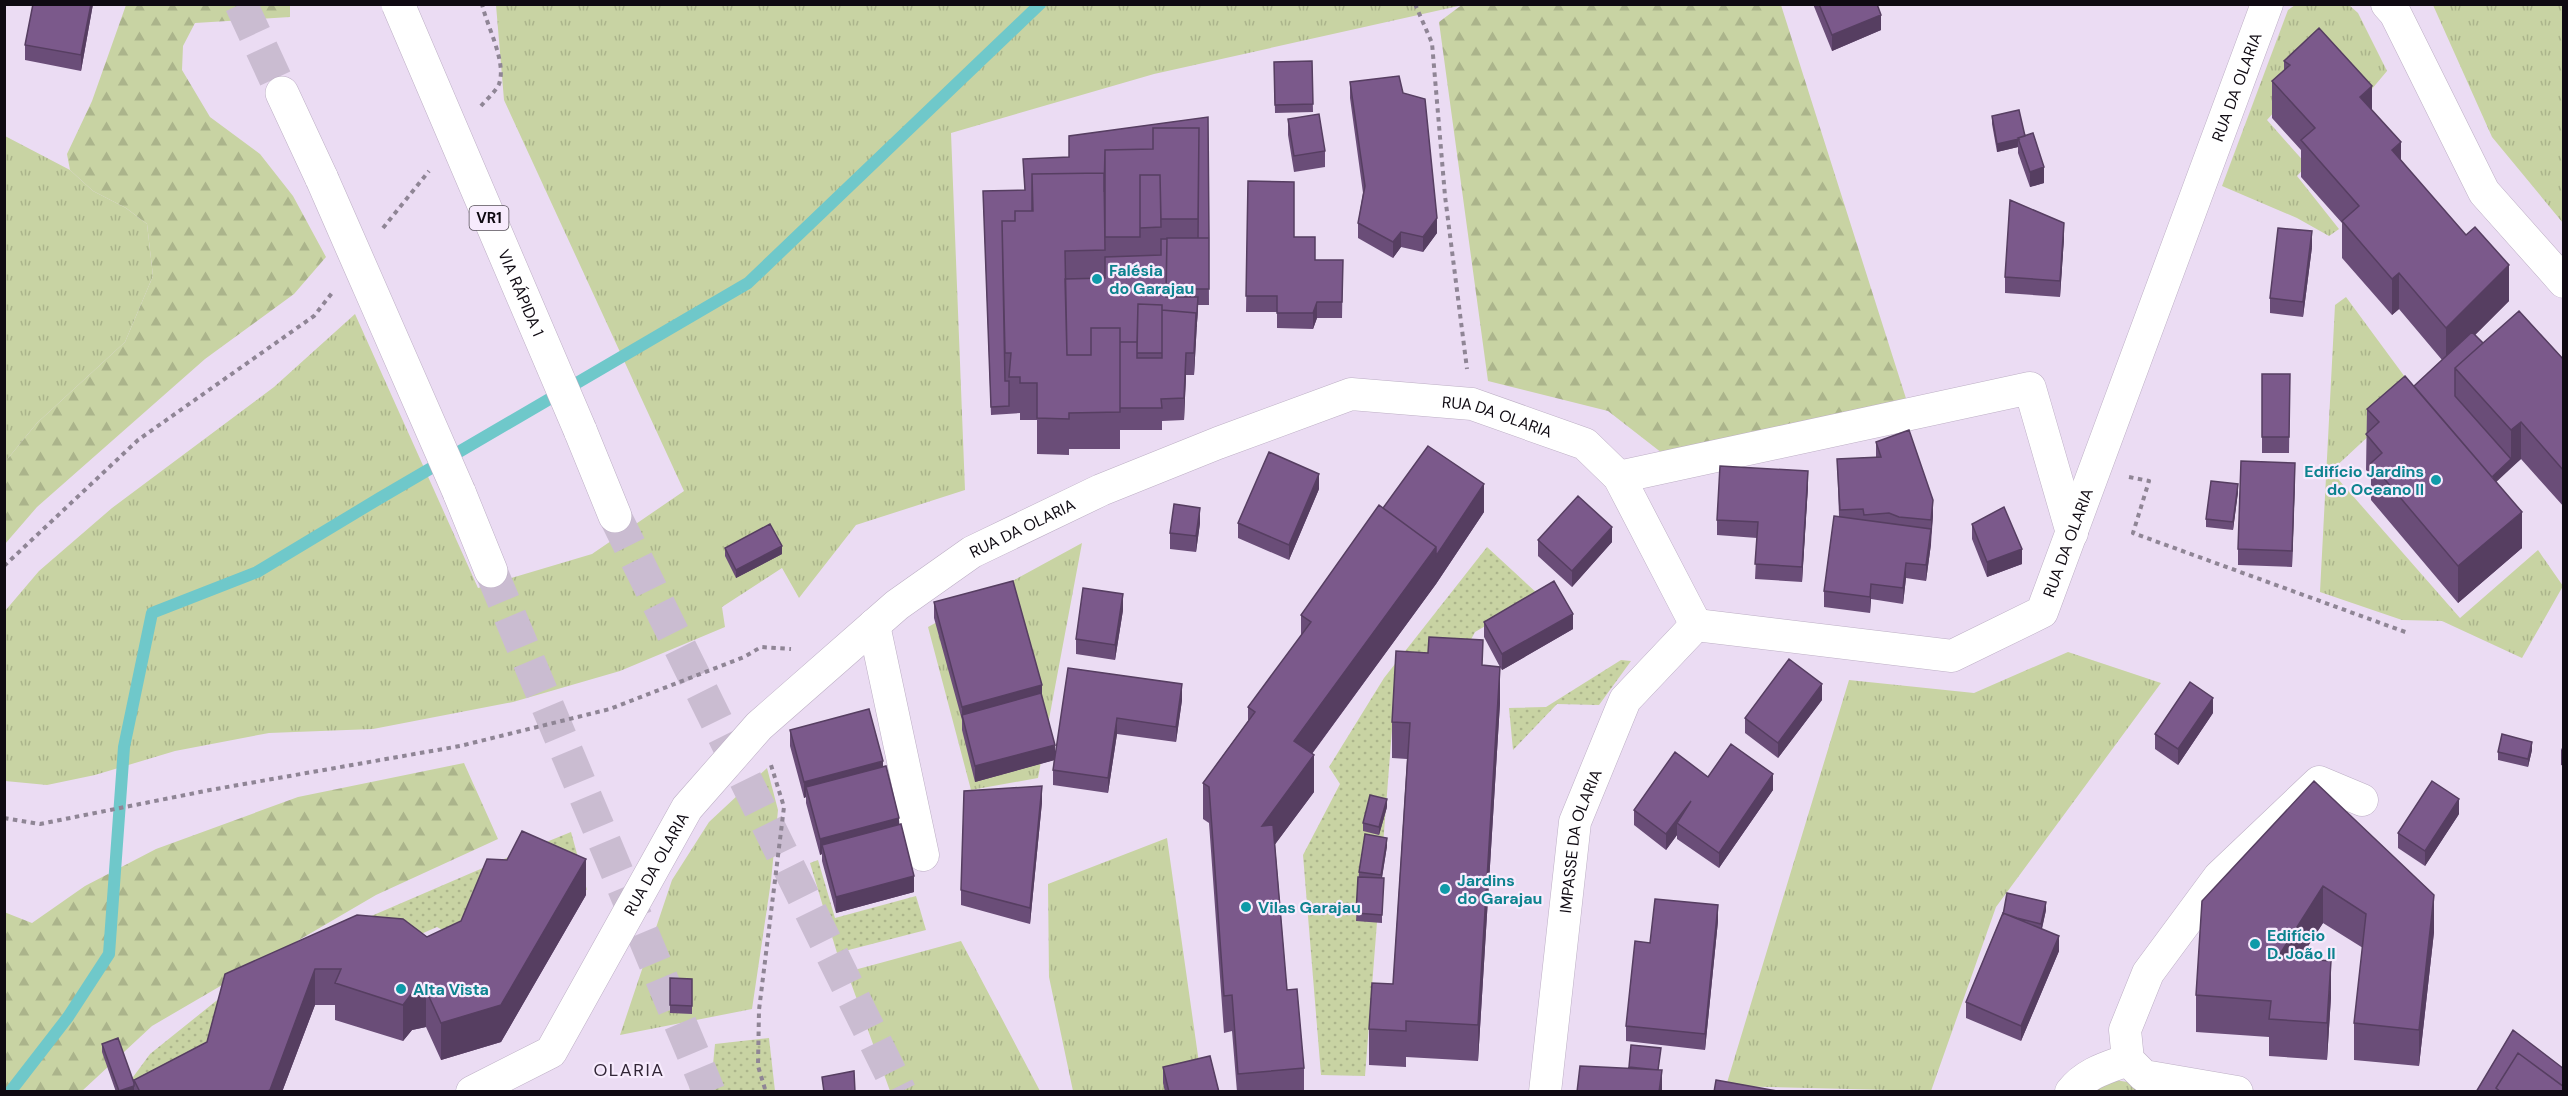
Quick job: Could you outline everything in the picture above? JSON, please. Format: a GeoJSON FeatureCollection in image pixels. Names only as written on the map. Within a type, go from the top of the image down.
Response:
{"type":"FeatureCollection","features":[{"type":"Feature","properties":{"kind":"highway","name":"VIA RÁPIDA 1"},"geometry":{"type":"LineString","coordinates":[[399,4],[615,516]]}},
{"type":"Feature","properties":{"kind":"highway"},"geometry":{"type":"LineString","coordinates":[[282,93],[459,492],[491,571]]}},
{"type":"Feature","properties":{"kind":"street","name":"RUA DA OLARIA"},"geometry":{"type":"LineString","coordinates":[[472,1092],[551,1052],[687,808],[759,726],[897,605],[972,552],[1101,490],[1218,443],[1351,394],[1472,404],[1585,444],[1619,477],[1696,625],[1952,656],[2043,612],[2267,4]]}},
{"type":"Feature","properties":{"kind":"street"},"geometry":{"type":"LineString","coordinates":[[2387,4],[2395,13],[2484,192],[2564,282]]}},
{"type":"Feature","properties":{"kind":"street"},"geometry":{"type":"LineString","coordinates":[[1619,477],[2030,388],[2072,533]]}},
{"type":"Feature","properties":{"kind":"street"},"geometry":{"type":"LineString","coordinates":[[874,625],[923,855]]}},
{"type":"Feature","properties":{"kind":"street","name":"IMPASSE DA OLARIA"},"geometry":{"type":"LineString","coordinates":[[1545,1092],[1575,822],[1625,700],[1696,625]]}},
{"type":"Feature","properties":{"kind":"street"},"geometry":{"type":"LineString","coordinates":[[2237,1092],[2144,1076],[2128,1060],[2125,1030],[2148,973],[2219,877],[2319,782],[2362,800]]}},
{"type":"Feature","properties":{"kind":"street"},"geometry":{"type":"LineString","coordinates":[[2071,1092],[2089,1074],[2128,1060]]}},
{"type":"Feature","properties":{"kind":"path"},"geometry":{"type":"LineString","coordinates":[[477,111],[499,83],[501,57],[487,26],[482,4]]}},
{"type":"Feature","properties":{"kind":"path"},"geometry":{"type":"LineString","coordinates":[[1415,4],[1432,43],[1445,195],[1468,373]]}},
{"type":"Feature","properties":{"kind":"path"},"geometry":{"type":"LineString","coordinates":[[380,232],[432,167]]}},
{"type":"Feature","properties":{"kind":"path"},"geometry":{"type":"LineString","coordinates":[[4,566],[138,440],[314,316],[336,288]]}},
{"type":"Feature","properties":{"kind":"path"},"geometry":{"type":"LineString","coordinates":[[2120,475],[2149,481],[2133,533],[2408,633]]}},
{"type":"Feature","properties":{"kind":"path"},"geometry":{"type":"LineString","coordinates":[[4,818],[40,824],[210,790],[460,746],[610,709],[744,657],[761,647],[809,653],[826,666]]}},
{"type":"Feature","properties":{"kind":"path"},"geometry":{"type":"LineString","coordinates":[[765,1089],[758,1066],[759,1010],[784,807],[769,759]]}},
{"type":"Feature","properties":{"kind":"green space"},"geometry":{"type":"Polygon","coordinates":[[[1463,4],[1781,5],[1910,411],[1671,460],[1608,411],[1488,381],[1439,22],[1463,4]]]}},
{"type":"Feature","properties":{"kind":"green space"},"geometry":{"type":"Polygon","coordinates":[[[126,5],[290,5],[290,17],[195,23],[183,46],[182,70],[210,117],[260,154],[293,196],[326,257],[294,294],[205,359],[37,507],[5,544],[5,462],[37,423],[125,342],[153,276],[147,224],[126,208],[93,191],[70,170],[67,154],[92,101],[126,5]]]}},
{"type":"Feature","properties":{"kind":"green space"},"geometry":{"type":"Polygon","coordinates":[[[496,5],[1463,5],[1154,74],[951,133],[965,490],[856,525],[799,598],[782,568],[722,607],[725,627],[620,671],[513,702],[373,729],[269,733],[175,751],[95,775],[47,785],[5,781],[5,611],[39,571],[112,508],[274,387],[355,314],[478,588],[592,554],[684,491],[504,100],[496,5]]]}},
{"type":"Feature","properties":{"kind":"green space"},"geometry":{"type":"Polygon","coordinates":[[[2295,5],[2349,5],[2358,13],[2387,71],[2366,96],[2283,102],[2267,120],[2307,165],[2297,176],[2339,229],[2329,236],[2297,218],[2222,186],[2288,10],[2295,5]]]}},
{"type":"Feature","properties":{"kind":"green space"},"geometry":{"type":"Polygon","coordinates":[[[2433,5],[2563,5],[2563,223],[2492,137],[2433,5]]]}},
{"type":"Feature","properties":{"kind":"green space"},"geometry":{"type":"Polygon","coordinates":[[[5,136],[70,170],[93,191],[126,208],[147,224],[153,276],[125,342],[37,423],[5,462],[5,136]]]}},
{"type":"Feature","properties":{"kind":"green space"},"geometry":{"type":"Polygon","coordinates":[[[2346,297],[2416,392],[2331,471],[2460,618],[2538,550],[2563,586],[2522,658],[2442,621],[2402,620],[2320,592],[2335,305],[2346,297]]]}},
{"type":"Feature","properties":{"kind":"green space"},"geometry":{"type":"Polygon","coordinates":[[[1082,543],[1038,778],[971,790],[928,627],[1082,543]]]}},
{"type":"Feature","properties":{"kind":"green space"},"geometry":{"type":"Polygon","coordinates":[[[1487,547],[1539,595],[1475,632],[1459,662],[1396,678],[1365,1076],[1321,1075],[1303,855],[1340,784],[1329,767],[1384,678],[1487,547]]]}},
{"type":"Feature","properties":{"kind":"green space"},"geometry":{"type":"Polygon","coordinates":[[[2068,652],[2161,683],[1996,907],[1931,1091],[1726,1086],[1849,680],[1974,693],[2068,652]]]}},
{"type":"Feature","properties":{"kind":"green space"},"geometry":{"type":"Polygon","coordinates":[[[1621,660],[1631,661],[1599,705],[1557,704],[1513,750],[1509,708],[1546,707],[1621,660]]]}},
{"type":"Feature","properties":{"kind":"green space"},"geometry":{"type":"Polygon","coordinates":[[[464,763],[498,839],[376,895],[152,1026],[82,1091],[5,1091],[4,912],[32,923],[85,886],[156,849],[298,797],[464,763]]]}},
{"type":"Feature","properties":{"kind":"green space"},"geometry":{"type":"Polygon","coordinates":[[[767,768],[778,810],[771,881],[752,1009],[620,1035],[672,880],[709,822],[767,768]]]}},
{"type":"Feature","properties":{"kind":"green space"},"geometry":{"type":"Polygon","coordinates":[[[571,832],[587,890],[518,864],[463,941],[437,927],[398,944],[199,1073],[122,1092],[150,1054],[216,1001],[266,968],[311,942],[571,832]]]}},
{"type":"Feature","properties":{"kind":"green space"},"geometry":{"type":"Polygon","coordinates":[[[1167,838],[1203,1091],[1073,1091],[1049,977],[1048,884],[1167,838]]]}},
{"type":"Feature","properties":{"kind":"green space"},"geometry":{"type":"Polygon","coordinates":[[[818,860],[835,918],[916,896],[926,930],[837,953],[810,863],[818,860]]]}},
{"type":"Feature","properties":{"kind":"green space"},"geometry":{"type":"Polygon","coordinates":[[[961,941],[1040,1091],[890,1091],[847,972],[961,941]]]}},
{"type":"Feature","properties":{"kind":"green space"},"geometry":{"type":"Polygon","coordinates":[[[769,1038],[775,1091],[690,1091],[688,1073],[712,1075],[715,1044],[769,1038]]]}},
{"type":"Feature","properties":{"kind":"green space"},"geometry":{"type":"Polygon","coordinates":[[[2096,1077],[2184,1091],[2082,1092],[2096,1077]]]}},
{"type":"Feature","properties":{"kind":"building"},"geometry":{"type":"Polygon","coordinates":[[[33,4],[91,4],[81,55],[25,45],[33,4]]]}},
{"type":"Feature","properties":{"kind":"building"},"geometry":{"type":"Polygon","coordinates":[[[1819,4],[1877,4],[1881,15],[1832,35],[1819,4]]]}},
{"type":"Feature","properties":{"kind":"building"},"geometry":{"type":"Polygon","coordinates":[[[2319,28],[2372,86],[2360,97],[2401,142],[2392,150],[2466,235],[2475,227],[2509,265],[2446,328],[2399,273],[2392,279],[2342,221],[2359,206],[2301,140],[2315,128],[2272,81],[2290,65],[2284,61],[2319,28]]]}},
{"type":"Feature","properties":{"kind":"building"},"geometry":{"type":"Polygon","coordinates":[[[1312,61],[1313,104],[1275,105],[1274,62],[1312,61]]]}},
{"type":"Feature","properties":{"kind":"building"},"geometry":{"type":"Polygon","coordinates":[[[1399,76],[1403,93],[1425,99],[1437,218],[1423,237],[1401,232],[1393,242],[1358,223],[1365,186],[1350,82],[1399,76]]]}},
{"type":"Feature","properties":{"kind":"building"},"geometry":{"type":"Polygon","coordinates":[[[2019,110],[2025,136],[1997,144],[1992,116],[2019,110]]]}},
{"type":"Feature","properties":{"kind":"building"},"geometry":{"type":"Polygon","coordinates":[[[1319,114],[1325,151],[1294,156],[1288,119],[1319,114]]]}},
{"type":"Feature","properties":{"kind":"building"},"geometry":{"type":"Polygon","coordinates":[[[1208,117],[1209,238],[1198,238],[1199,128],[1153,128],[1153,149],[1105,150],[1104,192],[1104,173],[1032,174],[1032,211],[1015,211],[1015,221],[1002,221],[1005,381],[1009,381],[1009,406],[991,407],[983,191],[1025,190],[1023,159],[1069,157],[1069,136],[1208,117]]]}},
{"type":"Feature","properties":{"kind":"building"},"geometry":{"type":"Polygon","coordinates":[[[1153,128],[1199,128],[1198,219],[1161,219],[1160,175],[1140,175],[1140,237],[1105,237],[1105,150],[1153,149],[1153,128]]]}},
{"type":"Feature","properties":{"kind":"building"},"geometry":{"type":"Polygon","coordinates":[[[2033,133],[2044,167],[2030,172],[2018,138],[2033,133]]]}},
{"type":"Feature","properties":{"kind":"building"},"geometry":{"type":"Polygon","coordinates":[[[1104,173],[1105,250],[1065,251],[1067,355],[1091,355],[1091,328],[1120,328],[1120,412],[1069,413],[1069,419],[1037,418],[1037,383],[1020,383],[1020,377],[1009,377],[1011,353],[1005,353],[1002,221],[1015,221],[1015,211],[1033,211],[1032,174],[1104,173]]]}},
{"type":"Feature","properties":{"kind":"building"},"geometry":{"type":"Polygon","coordinates":[[[1140,175],[1160,175],[1161,227],[1140,228],[1140,175]]]}},
{"type":"Feature","properties":{"kind":"building"},"geometry":{"type":"Polygon","coordinates":[[[1248,181],[1294,182],[1294,237],[1315,237],[1315,260],[1343,260],[1342,302],[1317,302],[1313,313],[1277,313],[1277,296],[1246,296],[1248,181]]]}},
{"type":"Feature","properties":{"kind":"building"},"geometry":{"type":"Polygon","coordinates":[[[2010,200],[2064,223],[2060,281],[2005,277],[2010,200]]]}},
{"type":"Feature","properties":{"kind":"building"},"geometry":{"type":"Polygon","coordinates":[[[2278,228],[2312,231],[2303,302],[2270,298],[2278,228]]]}},
{"type":"Feature","properties":{"kind":"building","name":"Falésia do Garajau"},"geometry":{"type":"Polygon","coordinates":[[[1167,238],[1209,238],[1209,289],[1166,289],[1167,238]]]}},
{"type":"Feature","properties":{"kind":"building"},"geometry":{"type":"Polygon","coordinates":[[[1161,239],[1167,239],[1166,297],[1198,297],[1196,327],[1196,313],[1162,310],[1162,305],[1138,304],[1137,342],[1120,342],[1120,328],[1091,328],[1091,355],[1067,355],[1065,279],[1105,278],[1105,257],[1161,255],[1161,239]]]}},
{"type":"Feature","properties":{"kind":"building"},"geometry":{"type":"Polygon","coordinates":[[[1138,304],[1162,305],[1162,353],[1137,353],[1138,304]]]}},
{"type":"Feature","properties":{"kind":"building"},"geometry":{"type":"Polygon","coordinates":[[[1162,310],[1196,313],[1194,353],[1186,353],[1184,398],[1161,399],[1162,408],[1120,408],[1120,342],[1137,342],[1137,358],[1162,358],[1162,310]]]}},
{"type":"Feature","properties":{"kind":"building"},"geometry":{"type":"Polygon","coordinates":[[[2519,311],[2564,360],[2564,471],[2521,422],[2511,430],[2455,368],[2519,311]]]}},
{"type":"Feature","properties":{"kind":"building"},"geometry":{"type":"Polygon","coordinates":[[[2472,332],[2483,343],[2455,368],[2455,396],[2511,459],[2492,477],[2414,386],[2472,332]]]}},
{"type":"Feature","properties":{"kind":"building"},"geometry":{"type":"Polygon","coordinates":[[[2262,374],[2290,374],[2289,437],[2262,437],[2262,374]]]}},
{"type":"Feature","properties":{"kind":"building","name":"Edifício Jardins do Oceano II"},"geometry":{"type":"Polygon","coordinates":[[[2405,376],[2522,512],[2458,566],[2371,463],[2382,453],[2366,434],[2379,422],[2367,409],[2405,376]]]}},
{"type":"Feature","properties":{"kind":"building"},"geometry":{"type":"Polygon","coordinates":[[[1909,430],[1933,500],[1931,520],[1899,517],[1889,513],[1864,515],[1863,509],[1840,510],[1837,459],[1881,457],[1876,442],[1909,430]]]}},
{"type":"Feature","properties":{"kind":"building"},"geometry":{"type":"Polygon","coordinates":[[[1428,446],[1484,484],[1436,556],[1436,547],[1383,508],[1428,446]]]}},
{"type":"Feature","properties":{"kind":"building"},"geometry":{"type":"Polygon","coordinates":[[[1269,452],[1319,474],[1289,545],[1238,523],[1269,452]]]}},
{"type":"Feature","properties":{"kind":"building"},"geometry":{"type":"Polygon","coordinates":[[[2241,461],[2295,463],[2292,551],[2238,549],[2241,461]]]}},
{"type":"Feature","properties":{"kind":"building"},"geometry":{"type":"Polygon","coordinates":[[[1720,466],[1808,471],[1802,567],[1755,564],[1758,522],[1717,520],[1720,466]]]}},
{"type":"Feature","properties":{"kind":"building"},"geometry":{"type":"Polygon","coordinates":[[[2211,481],[2238,484],[2233,522],[2206,519],[2211,481]]]}},
{"type":"Feature","properties":{"kind":"building"},"geometry":{"type":"Polygon","coordinates":[[[1578,496],[1612,527],[1572,571],[1538,540],[1578,496]]]}},
{"type":"Feature","properties":{"kind":"building"},"geometry":{"type":"Polygon","coordinates":[[[1174,504],[1200,508],[1196,536],[1170,533],[1174,504]]]}},
{"type":"Feature","properties":{"kind":"building"},"geometry":{"type":"Polygon","coordinates":[[[1379,505],[1436,547],[1294,741],[1314,755],[1262,826],[1273,825],[1287,990],[1297,989],[1304,1068],[1238,1074],[1232,995],[1224,996],[1209,787],[1203,783],[1255,712],[1248,707],[1311,622],[1301,615],[1379,505]]]}},
{"type":"Feature","properties":{"kind":"building"},"geometry":{"type":"Polygon","coordinates":[[[2004,507],[2022,549],[1987,562],[1972,524],[2004,507]]]}},
{"type":"Feature","properties":{"kind":"building"},"geometry":{"type":"Polygon","coordinates":[[[1834,516],[1931,529],[1926,565],[1906,563],[1903,588],[1871,584],[1870,597],[1824,591],[1834,516]]]}},
{"type":"Feature","properties":{"kind":"building"},"geometry":{"type":"Polygon","coordinates":[[[770,524],[782,546],[736,570],[725,548],[770,524]]]}},
{"type":"Feature","properties":{"kind":"building"},"geometry":{"type":"Polygon","coordinates":[[[1013,581],[1042,685],[962,707],[934,602],[1013,581]]]}},
{"type":"Feature","properties":{"kind":"building"},"geometry":{"type":"Polygon","coordinates":[[[1554,581],[1573,614],[1502,654],[1484,622],[1554,581]]]}},
{"type":"Feature","properties":{"kind":"building"},"geometry":{"type":"Polygon","coordinates":[[[1083,588],[1123,594],[1115,645],[1076,639],[1083,588]]]}},
{"type":"Feature","properties":{"kind":"building","name":"Jardins do Garajau"},"geometry":{"type":"Polygon","coordinates":[[[1429,637],[1483,640],[1482,665],[1500,667],[1478,1025],[1406,1021],[1406,1031],[1369,1029],[1372,983],[1393,984],[1410,723],[1392,722],[1396,651],[1428,653],[1429,637]]]}},
{"type":"Feature","properties":{"kind":"building"},"geometry":{"type":"Polygon","coordinates":[[[1789,659],[1822,684],[1778,743],[1745,718],[1789,659]]]}},
{"type":"Feature","properties":{"kind":"building"},"geometry":{"type":"Polygon","coordinates":[[[1068,668],[1182,684],[1176,727],[1117,718],[1108,778],[1053,770],[1068,668]]]}},
{"type":"Feature","properties":{"kind":"building"},"geometry":{"type":"Polygon","coordinates":[[[2190,682],[2213,698],[2178,749],[2155,734],[2190,682]]]}},
{"type":"Feature","properties":{"kind":"building"},"geometry":{"type":"Polygon","coordinates":[[[1041,693],[1055,745],[975,766],[962,715],[1041,693]]]}},
{"type":"Feature","properties":{"kind":"building"},"geometry":{"type":"Polygon","coordinates":[[[869,709],[883,761],[804,782],[790,730],[869,709]]]}},
{"type":"Feature","properties":{"kind":"building"},"geometry":{"type":"Polygon","coordinates":[[[2502,734],[2532,742],[2528,759],[2498,752],[2502,734]]]}},
{"type":"Feature","properties":{"kind":"building"},"geometry":{"type":"Polygon","coordinates":[[[1731,744],[1773,774],[1719,853],[1677,823],[1691,801],[1666,834],[1634,810],[1675,752],[1708,777],[1731,744]]]}},
{"type":"Feature","properties":{"kind":"building"},"geometry":{"type":"Polygon","coordinates":[[[886,766],[899,818],[820,839],[806,787],[886,766]]]}},
{"type":"Feature","properties":{"kind":"building","name":"Edifício D. João II"},"geometry":{"type":"Polygon","coordinates":[[[2314,781],[2434,895],[2419,1030],[2354,1023],[2366,914],[2323,886],[2278,957],[2331,961],[2327,1023],[2269,1019],[2271,1001],[2196,995],[2202,901],[2314,781]]]}},
{"type":"Feature","properties":{"kind":"building"},"geometry":{"type":"Polygon","coordinates":[[[2432,781],[2459,799],[2425,851],[2398,833],[2432,781]]]}},
{"type":"Feature","properties":{"kind":"building"},"geometry":{"type":"Polygon","coordinates":[[[1042,786],[1030,908],[961,890],[964,791],[1042,786]]]}},
{"type":"Feature","properties":{"kind":"building"},"geometry":{"type":"Polygon","coordinates":[[[1370,795],[1387,799],[1379,827],[1363,823],[1370,795]]]}},
{"type":"Feature","properties":{"kind":"building"},"geometry":{"type":"Polygon","coordinates":[[[901,824],[914,876],[836,897],[822,845],[901,824]]]}},
{"type":"Feature","properties":{"kind":"building"},"geometry":{"type":"Polygon","coordinates":[[[522,831],[586,859],[501,1005],[441,1023],[426,990],[412,993],[403,1005],[335,983],[341,969],[315,969],[270,1090],[266,1092],[140,1092],[134,1080],[207,1042],[225,974],[357,915],[403,919],[427,937],[461,921],[487,859],[507,860],[522,831]]]}},
{"type":"Feature","properties":{"kind":"building"},"geometry":{"type":"Polygon","coordinates":[[[1365,834],[1387,838],[1381,875],[1359,872],[1365,834]]]}},
{"type":"Feature","properties":{"kind":"building"},"geometry":{"type":"Polygon","coordinates":[[[1358,877],[1384,878],[1382,915],[1356,913],[1358,877]]]}},
{"type":"Feature","properties":{"kind":"building"},"geometry":{"type":"Polygon","coordinates":[[[2007,893],[2046,902],[2041,924],[2003,913],[2007,893]]]}},
{"type":"Feature","properties":{"kind":"building"},"geometry":{"type":"Polygon","coordinates":[[[1655,899],[1718,905],[1705,1034],[1626,1026],[1635,941],[1650,943],[1655,899]]]}},
{"type":"Feature","properties":{"kind":"building"},"geometry":{"type":"Polygon","coordinates":[[[2003,913],[2059,936],[2021,1026],[1966,1002],[2003,913]]]}},
{"type":"Feature","properties":{"kind":"building"},"geometry":{"type":"Polygon","coordinates":[[[670,978],[692,979],[692,1006],[670,1005],[670,978]]]}},
{"type":"Feature","properties":{"kind":"building"},"geometry":{"type":"Polygon","coordinates":[[[2513,1030],[2564,1069],[2564,1087],[2518,1053],[2496,1088],[2499,1092],[2476,1092],[2513,1030]]]}},
{"type":"Feature","properties":{"kind":"building"},"geometry":{"type":"Polygon","coordinates":[[[118,1038],[134,1083],[134,1086],[119,1091],[102,1044],[118,1038]]]}},
{"type":"Feature","properties":{"kind":"building"},"geometry":{"type":"Polygon","coordinates":[[[1631,1045],[1661,1048],[1658,1070],[1629,1067],[1631,1045]]]}},
{"type":"Feature","properties":{"kind":"building"},"geometry":{"type":"Polygon","coordinates":[[[2518,1053],[2564,1087],[2564,1092],[2501,1092],[2496,1088],[2518,1053]]]}},
{"type":"Feature","properties":{"kind":"building"},"geometry":{"type":"Polygon","coordinates":[[[1210,1056],[1219,1092],[1169,1092],[1163,1067],[1210,1056]]]}},
{"type":"Feature","properties":{"kind":"building"},"geometry":{"type":"Polygon","coordinates":[[[1580,1066],[1662,1070],[1659,1092],[1577,1092],[1580,1066]]]}},
{"type":"Feature","properties":{"kind":"building"},"geometry":{"type":"Polygon","coordinates":[[[854,1071],[855,1092],[824,1092],[822,1077],[854,1071]]]}},
{"type":"Feature","properties":{"kind":"building"},"geometry":{"type":"Polygon","coordinates":[[[1716,1080],[1783,1092],[1714,1092],[1716,1080]]]}},
{"type":"Feature","properties":{"kind":"waterway"},"geometry":{"type":"LineString","coordinates":[[10,1092],[68,1017],[109,954],[124,747],[152,613],[257,572],[748,283],[1040,4]]}},
{"type":"Feature","properties":{"kind":"tunnel"},"geometry":{"type":"LineString","coordinates":[[241,4],[282,93]]}},
{"type":"Feature","properties":{"kind":"tunnel"},"geometry":{"type":"LineString","coordinates":[[615,516],[900,1092]]}},
{"type":"Feature","properties":{"kind":"tunnel"},"geometry":{"type":"LineString","coordinates":[[491,571],[709,1092]]}},
{"type":"Feature","properties":{"kind":"place","name":"Falésia do Garajau"},"geometry":{"type":"Point","coordinates":[1097,279]}},
{"type":"Feature","properties":{"kind":"place","name":"Edifício Jardins do Oceano II"},"geometry":{"type":"Point","coordinates":[2436,480]}},
{"type":"Feature","properties":{"kind":"place","name":"Jardins do Garajau"},"geometry":{"type":"Point","coordinates":[1445,889]}},
{"type":"Feature","properties":{"kind":"place","name":"Vilas Garajau"},"geometry":{"type":"Point","coordinates":[1246,907]}},
{"type":"Feature","properties":{"kind":"place","name":"Edifício D. João II"},"geometry":{"type":"Point","coordinates":[2255,944]}},
{"type":"Feature","properties":{"kind":"place","name":"Alta Vista"},"geometry":{"type":"Point","coordinates":[401,989]}},
{"type":"Feature","properties":{"kind":"district","name":"OLARIA"},"geometry":{"type":"Point","coordinates":[629,1070]}}]}
